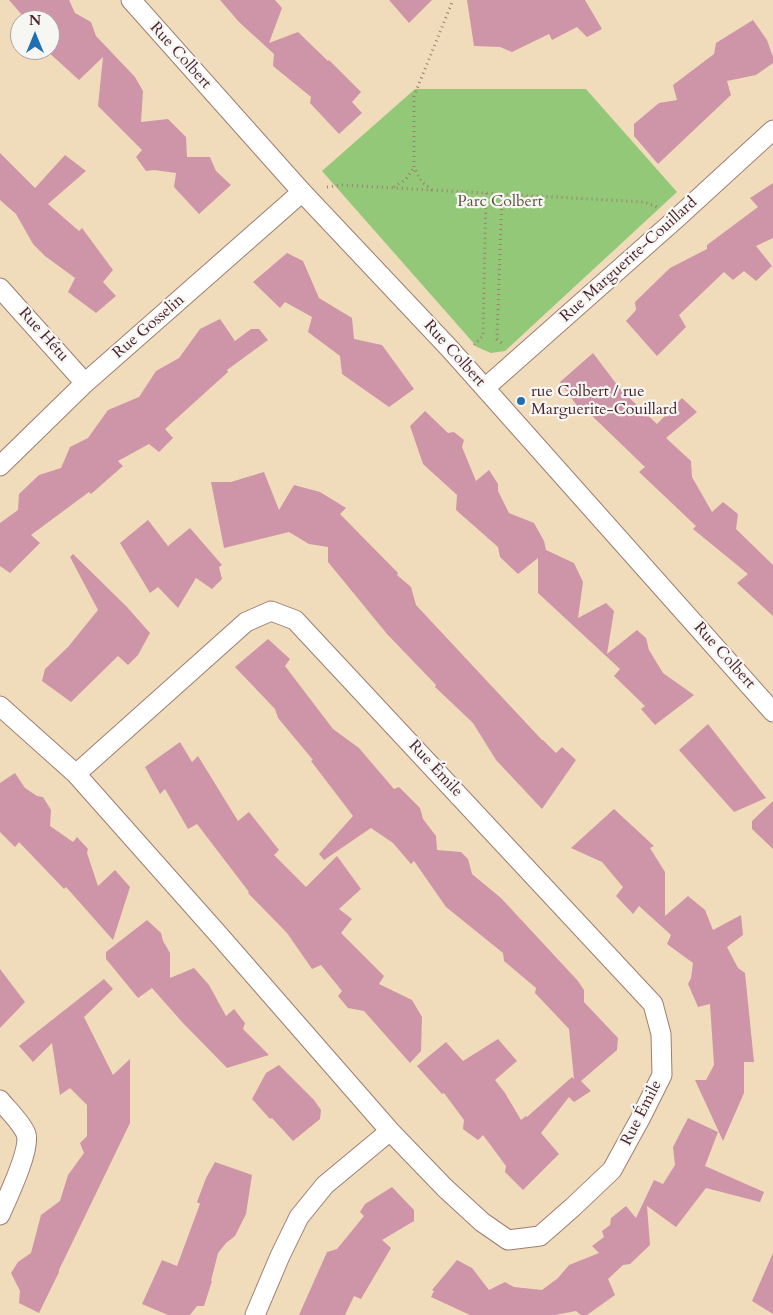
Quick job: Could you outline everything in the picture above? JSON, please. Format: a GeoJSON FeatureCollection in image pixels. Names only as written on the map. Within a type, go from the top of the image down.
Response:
{"type":"FeatureCollection","features":[{"type":"Feature","properties":{"kind":"street","name":"Rue Colbert"},"geometry":{"type":"LineString","coordinates":[[131,0],[302,192],[459,359],[773,712]]}},
{"type":"Feature","properties":{"kind":"street","name":"Rue Marguerite-Couillard"},"geometry":{"type":"LineString","coordinates":[[485,388],[773,130]]}},
{"type":"Feature","properties":{"kind":"street","name":"Rue Gosselin"},"geometry":{"type":"LineString","coordinates":[[0,466],[85,383],[302,192]]}},
{"type":"Feature","properties":{"kind":"street","name":"Rue Hétu"},"geometry":{"type":"LineString","coordinates":[[0,288],[85,383]]}},
{"type":"Feature","properties":{"kind":"street","name":"Rue Émile"},"geometry":{"type":"LineString","coordinates":[[0,706],[76,774],[390,1131],[445,1188],[482,1222],[508,1240],[540,1236],[612,1170],[662,1075],[661,1034],[653,1004],[295,620],[271,611],[246,622],[76,774]]}},
{"type":"Feature","properties":{"kind":"street"},"geometry":{"type":"LineString","coordinates":[[0,1100],[26,1135],[26,1149],[0,1215]]}},
{"type":"Feature","properties":{"kind":"street"},"geometry":{"type":"LineString","coordinates":[[255,1315],[299,1217],[325,1185],[390,1131]]}},
{"type":"Feature","properties":{"kind":"path"},"geometry":{"type":"LineString","coordinates":[[432,190],[422,182],[414,168],[414,96],[453,0]]}},
{"type":"Feature","properties":{"kind":"path"},"geometry":{"type":"LineString","coordinates":[[394,188],[406,179],[414,168]]}},
{"type":"Feature","properties":{"kind":"path"},"geometry":{"type":"LineString","coordinates":[[302,192],[342,185],[644,202],[669,210],[677,218]]}},
{"type":"Feature","properties":{"kind":"path"},"geometry":{"type":"LineString","coordinates":[[459,359],[483,336],[486,193]]}},
{"type":"Feature","properties":{"kind":"path"},"geometry":{"type":"LineString","coordinates":[[502,194],[497,339],[518,359]]}},
{"type":"Feature","properties":{"kind":"green space","name":"Parc Colbert"},"geometry":{"type":"Polygon","coordinates":[[[415,89],[586,89],[677,192],[505,351],[491,353],[477,347],[322,171],[415,89]]]}},
{"type":"Feature","properties":{"kind":"building"},"geometry":{"type":"Polygon","coordinates":[[[9,0],[69,0],[75,13],[91,22],[96,36],[135,77],[143,91],[141,122],[168,119],[186,137],[187,157],[210,157],[216,171],[231,185],[199,214],[174,187],[176,173],[154,170],[146,171],[136,157],[142,150],[98,106],[103,57],[79,80],[57,60],[60,60],[60,10],[18,10],[9,0]]]}},
{"type":"Feature","properties":{"kind":"building"},"geometry":{"type":"Polygon","coordinates":[[[220,0],[275,0],[282,8],[269,43],[298,32],[361,92],[352,102],[362,113],[339,134],[310,103],[311,97],[273,66],[274,54],[239,22],[220,0]]]}},
{"type":"Feature","properties":{"kind":"building"},"geometry":{"type":"Polygon","coordinates":[[[389,0],[432,0],[409,23],[389,0]]]}},
{"type":"Feature","properties":{"kind":"building"},"geometry":{"type":"Polygon","coordinates":[[[467,0],[585,0],[602,29],[587,37],[577,27],[552,40],[549,34],[512,52],[500,47],[474,46],[467,0]]]}},
{"type":"Feature","properties":{"kind":"building"},"geometry":{"type":"Polygon","coordinates":[[[753,20],[767,40],[773,57],[773,63],[756,75],[727,81],[731,95],[658,164],[634,136],[634,124],[659,103],[677,100],[673,85],[714,54],[716,43],[753,20]]]}},
{"type":"Feature","properties":{"kind":"building"},"geometry":{"type":"Polygon","coordinates":[[[0,153],[35,188],[65,155],[86,171],[48,204],[79,231],[82,228],[113,270],[103,282],[116,296],[96,313],[68,292],[75,278],[45,256],[33,244],[16,214],[0,200],[0,153]]]}},
{"type":"Feature","properties":{"kind":"building"},"geometry":{"type":"Polygon","coordinates":[[[773,183],[773,238],[756,246],[772,266],[756,281],[744,271],[733,280],[724,272],[679,315],[686,327],[657,356],[626,321],[636,310],[635,302],[670,268],[707,249],[707,245],[758,207],[750,198],[773,183]]]}},
{"type":"Feature","properties":{"kind":"building"},"geometry":{"type":"Polygon","coordinates":[[[287,253],[303,261],[319,298],[352,318],[354,339],[382,345],[414,389],[389,407],[342,374],[340,356],[308,332],[312,317],[285,302],[280,308],[253,282],[287,253]]]}},
{"type":"Feature","properties":{"kind":"building"},"geometry":{"type":"Polygon","coordinates":[[[220,319],[235,341],[251,329],[259,329],[268,340],[227,370],[228,372],[165,429],[173,438],[159,452],[149,444],[118,461],[123,466],[91,494],[89,492],[31,535],[40,543],[10,573],[0,566],[0,523],[18,510],[19,494],[39,475],[61,468],[70,447],[88,438],[108,410],[139,397],[156,371],[179,358],[200,329],[220,319]]]}},
{"type":"Feature","properties":{"kind":"building"},"geometry":{"type":"Polygon","coordinates":[[[593,353],[621,390],[657,424],[682,398],[697,412],[666,438],[691,461],[692,477],[712,512],[723,502],[738,514],[736,529],[773,565],[773,616],[737,583],[748,574],[693,529],[696,526],[639,472],[645,467],[589,413],[585,417],[560,382],[593,353]]]}},
{"type":"Feature","properties":{"kind":"building"},"geometry":{"type":"Polygon","coordinates":[[[425,411],[448,433],[454,432],[464,440],[462,447],[476,481],[489,470],[498,484],[498,491],[509,513],[534,523],[544,541],[546,550],[574,563],[583,582],[578,618],[606,603],[614,611],[607,654],[637,630],[646,638],[649,650],[663,673],[694,695],[655,725],[641,709],[645,706],[614,676],[620,669],[538,593],[538,558],[518,574],[500,557],[498,547],[456,510],[457,495],[423,464],[410,426],[425,411]]]}},
{"type":"Feature","properties":{"kind":"building"},"geometry":{"type":"Polygon","coordinates":[[[264,472],[279,510],[294,485],[320,492],[346,508],[340,514],[398,573],[397,575],[411,587],[416,605],[542,740],[556,753],[562,747],[576,760],[542,809],[496,760],[473,723],[435,687],[436,685],[387,634],[328,562],[328,547],[309,544],[289,532],[224,548],[211,482],[231,482],[264,472]]]}},
{"type":"Feature","properties":{"kind":"building"},"geometry":{"type":"Polygon","coordinates":[[[148,520],[168,546],[190,528],[222,565],[219,567],[222,579],[212,589],[196,578],[178,608],[158,587],[150,593],[120,543],[148,520]]]}},
{"type":"Feature","properties":{"kind":"building"},"geometry":{"type":"Polygon","coordinates":[[[73,554],[127,607],[150,633],[138,655],[128,665],[118,656],[71,702],[42,681],[45,669],[68,647],[98,610],[70,557],[73,554]]]}},
{"type":"Feature","properties":{"kind":"building"},"geometry":{"type":"Polygon","coordinates":[[[268,639],[290,659],[285,666],[333,729],[359,748],[394,789],[399,787],[420,808],[423,819],[436,836],[437,850],[461,852],[468,859],[472,874],[501,898],[578,981],[584,990],[584,1002],[618,1038],[617,1050],[581,1081],[591,1091],[574,1102],[569,1097],[541,1133],[559,1154],[523,1190],[505,1172],[506,1166],[483,1135],[478,1140],[463,1129],[464,1120],[444,1093],[442,1094],[417,1066],[446,1042],[463,1061],[498,1039],[517,1061],[495,1080],[521,1120],[527,1117],[572,1077],[574,1079],[569,1029],[535,993],[536,988],[504,961],[503,953],[446,907],[414,861],[411,864],[393,843],[371,828],[324,860],[319,854],[353,816],[311,761],[313,760],[278,718],[275,709],[235,667],[268,639]]]}},
{"type":"Feature","properties":{"kind":"building"},"geometry":{"type":"Polygon","coordinates":[[[708,724],[766,798],[734,812],[679,750],[708,724]]]}},
{"type":"Feature","properties":{"kind":"building"},"geometry":{"type":"Polygon","coordinates":[[[180,742],[192,762],[198,756],[238,821],[249,812],[279,850],[274,855],[306,887],[337,856],[361,889],[339,909],[352,919],[341,933],[384,976],[379,984],[412,1000],[422,1017],[421,1051],[410,1063],[364,1011],[348,1008],[338,996],[342,991],[321,965],[312,969],[287,933],[248,893],[197,824],[188,829],[165,789],[160,794],[145,767],[180,742]]]}},
{"type":"Feature","properties":{"kind":"building"},"geometry":{"type":"Polygon","coordinates":[[[15,773],[25,788],[37,796],[43,797],[51,810],[50,826],[73,842],[77,837],[88,849],[87,853],[98,886],[115,870],[130,887],[113,940],[66,887],[64,889],[19,842],[15,847],[0,832],[0,783],[15,773]]]}},
{"type":"Feature","properties":{"kind":"building"},"geometry":{"type":"Polygon","coordinates":[[[773,801],[773,849],[752,829],[752,821],[773,801]]]}},
{"type":"Feature","properties":{"kind":"building"},"geometry":{"type":"Polygon","coordinates":[[[614,809],[654,846],[650,848],[665,872],[665,916],[688,896],[705,910],[713,930],[741,915],[743,935],[727,947],[738,968],[745,973],[754,1062],[744,1062],[744,1093],[723,1141],[695,1080],[706,1080],[714,1065],[710,1004],[698,1007],[688,984],[691,978],[693,963],[667,944],[671,935],[639,906],[633,914],[616,896],[623,887],[602,862],[571,848],[614,809]]]}},
{"type":"Feature","properties":{"kind":"building"},"geometry":{"type":"Polygon","coordinates":[[[147,920],[161,933],[170,953],[170,978],[194,968],[209,985],[226,1016],[234,1009],[245,1023],[243,1029],[269,1055],[227,1068],[152,988],[138,998],[106,959],[106,952],[147,920]]]}},
{"type":"Feature","properties":{"kind":"building"},"geometry":{"type":"Polygon","coordinates":[[[0,969],[25,1002],[0,1028],[0,969]]]}},
{"type":"Feature","properties":{"kind":"building"},"geometry":{"type":"Polygon","coordinates":[[[104,979],[113,989],[84,1017],[113,1075],[130,1059],[130,1123],[39,1313],[19,1303],[20,1291],[11,1273],[18,1262],[31,1253],[41,1215],[60,1201],[68,1175],[84,1153],[80,1143],[87,1136],[87,1105],[70,1088],[60,1095],[52,1043],[33,1062],[19,1046],[104,979]]]}},
{"type":"Feature","properties":{"kind":"building"},"geometry":{"type":"Polygon","coordinates":[[[279,1065],[314,1100],[321,1110],[320,1119],[293,1141],[252,1099],[266,1073],[279,1065]]]}},
{"type":"Feature","properties":{"kind":"building"},"geometry":{"type":"Polygon","coordinates":[[[688,1118],[718,1132],[705,1166],[764,1192],[760,1202],[706,1188],[676,1227],[647,1206],[650,1245],[630,1264],[623,1265],[608,1279],[615,1295],[587,1315],[581,1315],[576,1311],[555,1315],[470,1315],[431,1297],[434,1291],[432,1290],[457,1260],[472,1268],[489,1290],[505,1282],[514,1287],[542,1290],[558,1278],[569,1265],[599,1253],[592,1246],[604,1237],[602,1231],[610,1225],[611,1218],[626,1206],[636,1218],[654,1180],[663,1184],[675,1165],[673,1147],[688,1118]]]}},
{"type":"Feature","properties":{"kind":"building"},"geometry":{"type":"Polygon","coordinates":[[[215,1162],[252,1175],[246,1214],[235,1236],[218,1253],[204,1306],[197,1306],[190,1315],[168,1315],[142,1304],[162,1260],[177,1266],[200,1204],[197,1202],[206,1178],[215,1162]]]}},
{"type":"Feature","properties":{"kind":"building"},"geometry":{"type":"Polygon","coordinates":[[[392,1187],[414,1210],[414,1221],[382,1240],[391,1248],[361,1299],[354,1296],[345,1315],[299,1315],[327,1252],[337,1249],[364,1216],[360,1212],[365,1204],[392,1187]]]}},
{"type":"Feature","properties":{"kind":"building"},"geometry":{"type":"Polygon","coordinates":[[[773,1253],[773,1314],[752,1301],[773,1253]]]}},
{"type":"Feature","properties":{"kind":"place","name":"rue Colbert / rue Marguerite-Couillard"},"geometry":{"type":"Point","coordinates":[521,401]}}]}
